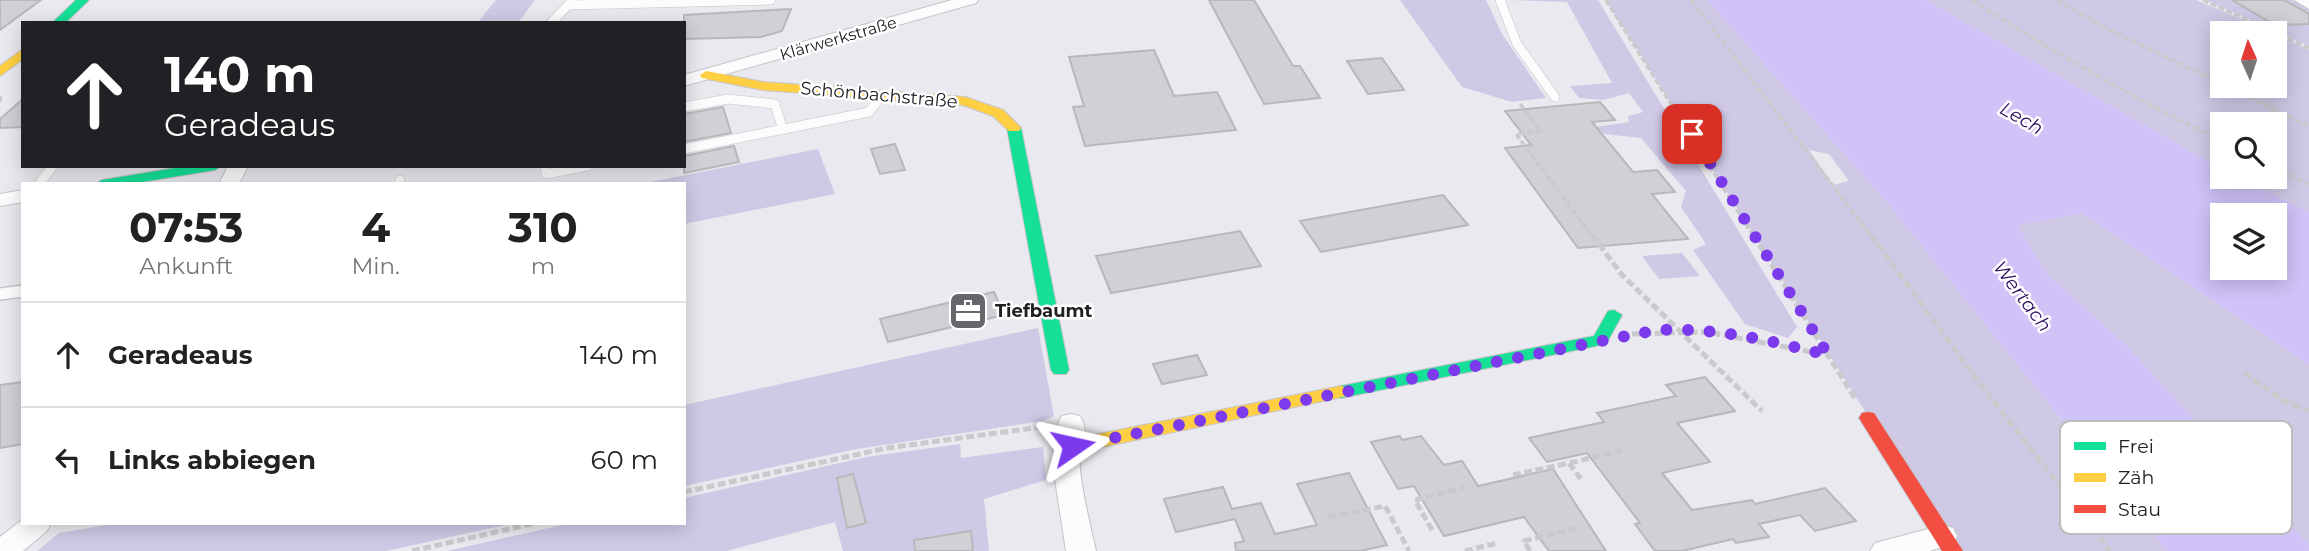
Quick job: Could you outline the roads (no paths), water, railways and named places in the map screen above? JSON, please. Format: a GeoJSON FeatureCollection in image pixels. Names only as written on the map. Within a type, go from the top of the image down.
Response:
{"type":"FeatureCollection","features":[{"type":"Feature","properties":{"kind":"street"},"geometry":{"type":"LineString","coordinates":[[60,21],[83,0]]}},
{"type":"Feature","properties":{"kind":"street","name":"Klärwerkstraße"},"geometry":{"type":"LineString","coordinates":[[706,75],[970,0]]}},
{"type":"Feature","properties":{"kind":"street"},"geometry":{"type":"LineString","coordinates":[[2302,0],[2309,4]]}},
{"type":"Feature","properties":{"kind":"street"},"geometry":{"type":"LineString","coordinates":[[0,72],[21,55]]}},
{"type":"Feature","properties":{"kind":"street","name":"Schönbachstraße"},"geometry":{"type":"LineString","coordinates":[[686,80],[706,75],[763,86],[965,101],[998,113],[1015,129],[1039,270],[1060,370]]}},
{"type":"Feature","properties":{"kind":"street"},"geometry":{"type":"LineString","coordinates":[[115,182],[202,168]]}},
{"type":"Feature","properties":{"kind":"street"},"geometry":{"type":"LineString","coordinates":[[0,200],[21,196]]}},
{"type":"Feature","properties":{"kind":"street"},"geometry":{"type":"LineString","coordinates":[[1081,551],[1066,460],[1072,435],[1600,340],[1614,315]]}},
{"type":"Feature","properties":{"kind":"street"},"geometry":{"type":"LineString","coordinates":[[1868,418],[1948,543],[1885,551]]}},
{"type":"Feature","properties":{"kind":"street"},"geometry":{"type":"LineString","coordinates":[[3,551],[35,525]]}},
{"type":"Feature","properties":{"kind":"lane"},"geometry":{"type":"LineString","coordinates":[[553,21],[572,3],[771,0]]}},
{"type":"Feature","properties":{"kind":"lane"},"geometry":{"type":"LineString","coordinates":[[1500,0],[1517,44],[1555,97]]}},
{"type":"Feature","properties":{"kind":"lane"},"geometry":{"type":"LineString","coordinates":[[686,149],[869,112],[883,94]]}},
{"type":"Feature","properties":{"kind":"lane"},"geometry":{"type":"LineString","coordinates":[[686,107],[727,99],[775,104],[783,130]]}},
{"type":"Feature","properties":{"kind":"lane"},"geometry":{"type":"LineString","coordinates":[[40,182],[51,168]]}},
{"type":"Feature","properties":{"kind":"lane"},"geometry":{"type":"LineString","coordinates":[[545,168],[546,174],[578,168]]}},
{"type":"Feature","properties":{"kind":"lane"},"geometry":{"type":"LineString","coordinates":[[0,294],[21,291]]}},
{"type":"Feature","properties":{"kind":"water"},"geometry":{"type":"Polygon","coordinates":[[[1707,0],[1926,0],[2210,162],[2210,189],[2262,189],[2309,212],[2309,365],[2082,213],[2018,225],[2045,272],[2126,345],[2196,421],[2062,421],[1884,199],[1707,0]]]}},
{"type":"Feature","properties":{"kind":"water"},"geometry":{"type":"Polygon","coordinates":[[[2292,526],[2309,545],[2309,551],[2167,551],[2153,534],[2292,534],[2292,526]]]}},
{"type":"Feature","properties":{"kind":"place","name":"Tiefbaumt"},"geometry":{"type":"Point","coordinates":[968,311]}},
{"type":"Feature","properties":{"kind":"water label","name":"Lech"},"geometry":{"type":"Point","coordinates":[2022,118]}},
{"type":"Feature","properties":{"kind":"water label","name":"Wertach"},"geometry":{"type":"Point","coordinates":[2023,296]}}]}
